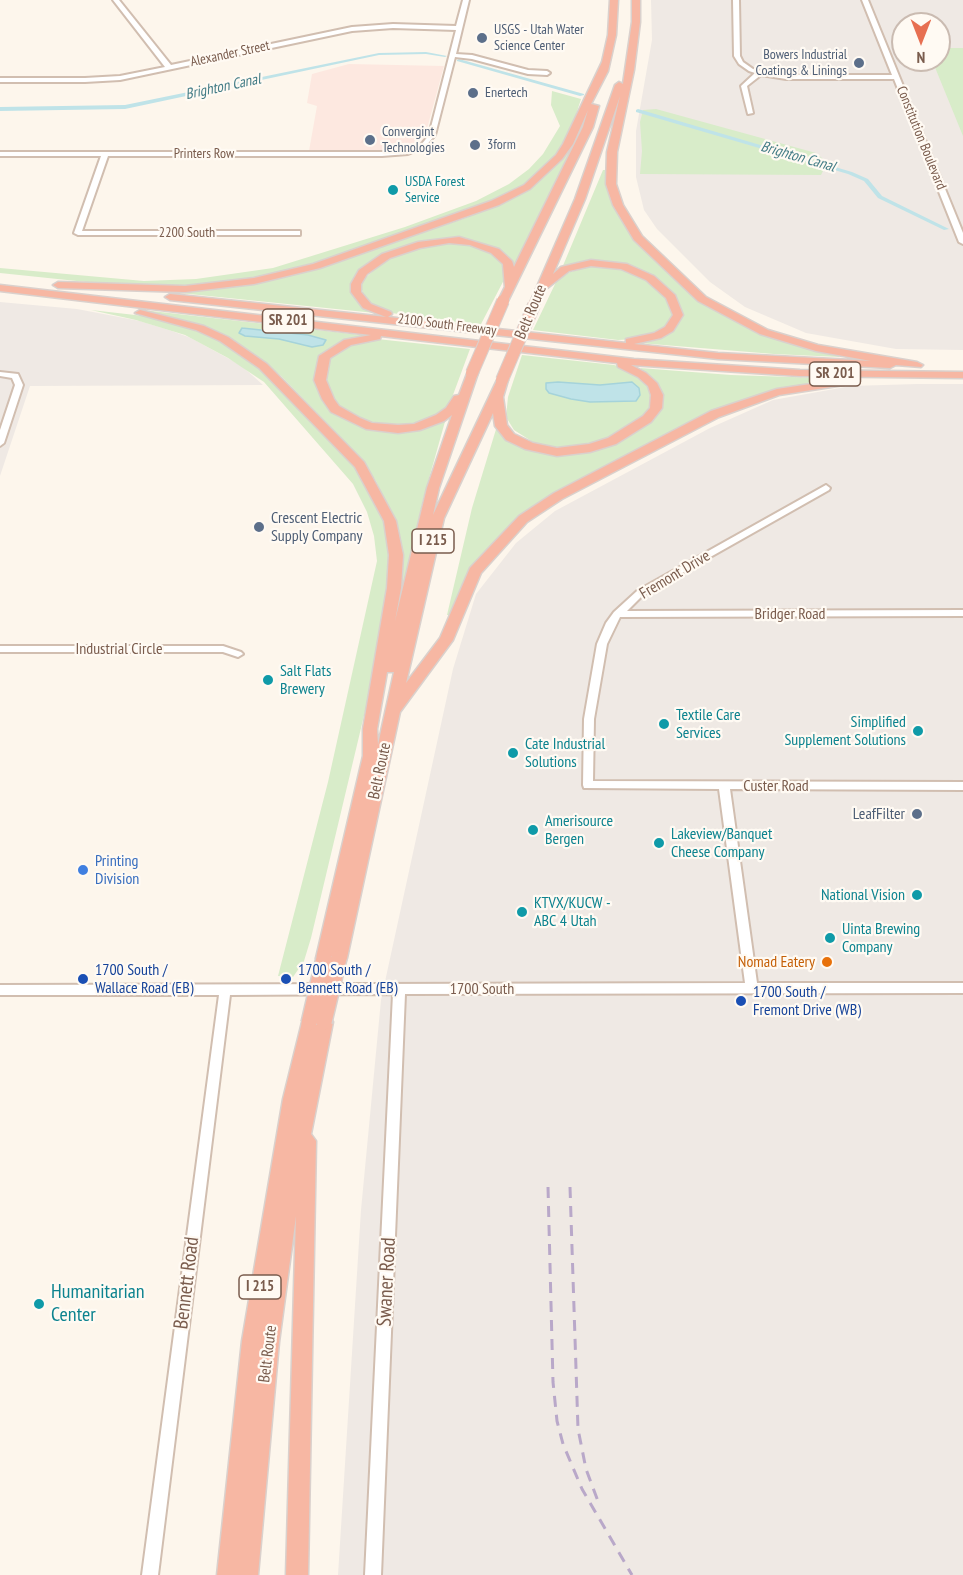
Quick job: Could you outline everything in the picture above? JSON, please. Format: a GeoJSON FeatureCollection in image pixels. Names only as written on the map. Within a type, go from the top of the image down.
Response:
{"type":"FeatureCollection","features":[{"type":"Feature","properties":{"kind":"highway","name":"Belt Route"},"geometry":{"type":"LineString","coordinates":[[332,957],[370,756],[433,488],[470,377],[505,296],[588,127],[612,35],[614,0]]}},
{"type":"Feature","properties":{"kind":"highway","name":"Belt Route"},"geometry":{"type":"LineString","coordinates":[[226,1575],[252,1341],[292,1099],[316,1022],[438,518],[474,438],[497,396],[580,199],[626,62],[630,19],[635,0]]}},
{"type":"Feature","properties":{"kind":"highway"},"geometry":{"type":"LineString","coordinates":[[635,0],[636,22],[630,70],[612,152],[611,184],[618,205],[638,238],[702,299],[764,332],[816,348],[917,365]]}},
{"type":"Feature","properties":{"kind":"highway"},"geometry":{"type":"LineString","coordinates":[[56,285],[185,289],[254,281],[316,266],[473,212],[527,187],[559,157],[568,144],[606,62]]}},
{"type":"Feature","properties":{"kind":"highway"},"geometry":{"type":"LineString","coordinates":[[423,324],[384,314],[367,306],[356,292],[356,284],[363,272],[400,250],[459,240],[495,251],[503,258],[510,270],[505,296]]}},
{"type":"Feature","properties":{"kind":"highway"},"geometry":{"type":"LineString","coordinates":[[536,300],[550,279],[565,269],[591,263],[607,263],[637,270],[650,278],[671,297],[678,315],[669,329],[648,339],[601,344]]}},
{"type":"Feature","properties":{"kind":"highway","name":"2100 South Freeway"},"geometry":{"type":"LineString","coordinates":[[1,281],[773,360],[963,365]]}},
{"type":"Feature","properties":{"kind":"highway","name":"2100 South Freeway"},"geometry":{"type":"LineString","coordinates":[[1,281],[88,297],[580,357],[750,370],[963,376]]}},
{"type":"Feature","properties":{"kind":"highway"},"geometry":{"type":"LineString","coordinates":[[0,296],[88,297]]}},
{"type":"Feature","properties":{"kind":"highway"},"geometry":{"type":"LineString","coordinates":[[0,296],[146,314],[183,322],[224,339],[263,366],[360,465],[390,521],[396,555],[394,588],[370,729],[370,756]]}},
{"type":"Feature","properties":{"kind":"highway"},"geometry":{"type":"LineString","coordinates":[[470,377],[451,410],[440,418],[398,429],[370,426],[344,415],[335,409],[328,399],[320,380],[325,356],[338,346],[355,340],[386,337],[489,346]]}},
{"type":"Feature","properties":{"kind":"highway"},"geometry":{"type":"LineString","coordinates":[[497,396],[501,426],[510,436],[529,446],[557,452],[590,448],[612,441],[647,419],[656,408],[657,395],[653,385],[642,375],[619,363],[580,357]]}},
{"type":"Feature","properties":{"kind":"highway"},"geometry":{"type":"LineString","coordinates":[[393,711],[446,640],[475,571],[523,519],[558,496],[715,414],[755,399],[809,386],[963,376]]}},
{"type":"Feature","properties":{"kind":"highway","name":"Belt Route"},"geometry":{"type":"LineString","coordinates":[[247,1575],[269,1342],[289,1199],[308,1096],[316,1022]]}},
{"type":"Feature","properties":{"kind":"highway"},"geometry":{"type":"LineString","coordinates":[[297,1575],[308,1096]]}},
{"type":"Feature","properties":{"kind":"street"},"geometry":{"type":"LineString","coordinates":[[116,0],[169,67]]}},
{"type":"Feature","properties":{"kind":"street"},"geometry":{"type":"LineString","coordinates":[[466,0],[452,55],[472,57],[528,72],[547,73]]}},
{"type":"Feature","properties":{"kind":"street"},"geometry":{"type":"LineString","coordinates":[[736,0],[738,58],[748,68],[759,73],[788,77],[896,77]]}},
{"type":"Feature","properties":{"kind":"street","name":"Constitution Boulevard"},"geometry":{"type":"LineString","coordinates":[[865,0],[963,242]]}},
{"type":"Feature","properties":{"kind":"street","name":"Alexander Street"},"geometry":{"type":"LineString","coordinates":[[0,81],[120,78],[352,29],[393,26],[459,28]]}},
{"type":"Feature","properties":{"kind":"street","name":"Printers Row"},"geometry":{"type":"LineString","coordinates":[[0,154],[389,154],[408,152],[423,146],[432,135],[452,55]]}},
{"type":"Feature","properties":{"kind":"street"},"geometry":{"type":"LineString","coordinates":[[750,113],[744,86],[759,73]]}},
{"type":"Feature","properties":{"kind":"street","name":"2200 South"},"geometry":{"type":"LineString","coordinates":[[105,154],[78,233],[297,233]]}},
{"type":"Feature","properties":{"kind":"street"},"geometry":{"type":"LineString","coordinates":[[0,374],[15,376],[19,385],[0,442]]}},
{"type":"Feature","properties":{"kind":"street","name":"Fremont Drive"},"geometry":{"type":"LineString","coordinates":[[588,785],[587,736],[593,694],[602,644],[617,614],[640,593],[826,488]]}},
{"type":"Feature","properties":{"kind":"street","name":"Bridger Road"},"geometry":{"type":"LineString","coordinates":[[617,614],[963,613]]}},
{"type":"Feature","properties":{"kind":"street","name":"Industrial Circle"},"geometry":{"type":"LineString","coordinates":[[0,649],[223,649],[238,654]]}},
{"type":"Feature","properties":{"kind":"street","name":"Custer Road"},"geometry":{"type":"LineString","coordinates":[[588,785],[963,786]]}},
{"type":"Feature","properties":{"kind":"street"},"geometry":{"type":"LineString","coordinates":[[724,786],[752,989]]}},
{"type":"Feature","properties":{"kind":"street","name":"1700 South"},"geometry":{"type":"LineString","coordinates":[[0,990],[963,988]]}},
{"type":"Feature","properties":{"kind":"street","name":"Swaner Road"},"geometry":{"type":"LineString","coordinates":[[373,1575],[399,989]]}},
{"type":"Feature","properties":{"kind":"street","name":"Bennett Road"},"geometry":{"type":"LineString","coordinates":[[150,1575],[225,990]]}},
{"type":"Feature","properties":{"kind":"shaded area"},"geometry":{"type":"Polygon","coordinates":[[[651,0],[963,0],[963,350],[896,349],[806,333],[745,307],[710,282],[657,229],[644,210],[636,177],[636,131],[652,40],[651,0]]]}},
{"type":"Feature","properties":{"kind":"shaded area"},"geometry":{"type":"Polygon","coordinates":[[[349,64],[444,66],[424,140],[401,150],[309,151],[317,106],[307,103],[312,74],[349,64]]]}},
{"type":"Feature","properties":{"kind":"shaded area"},"geometry":{"type":"Polygon","coordinates":[[[0,302],[77,309],[140,321],[172,331],[191,338],[242,366],[263,385],[30,386],[0,476],[0,302]]]}},
{"type":"Feature","properties":{"kind":"shaded area"},"geometry":{"type":"Polygon","coordinates":[[[963,384],[963,1575],[338,1575],[361,1210],[381,1000],[453,669],[476,594],[516,543],[555,511],[710,428],[773,400],[851,386],[963,384]]]}},
{"type":"Feature","properties":{"kind":"green space"},"geometry":{"type":"Polygon","coordinates":[[[951,48],[963,48],[963,136],[937,72],[951,72],[951,48]]]}},
{"type":"Feature","properties":{"kind":"green space"},"geometry":{"type":"Polygon","coordinates":[[[552,91],[581,99],[567,143],[537,177],[504,198],[309,266],[257,279],[167,287],[115,285],[0,273],[0,268],[144,281],[196,279],[273,268],[405,227],[476,201],[509,184],[529,169],[543,154],[560,126],[551,105],[552,91]]]}},
{"type":"Feature","properties":{"kind":"green space"},"geometry":{"type":"Polygon","coordinates":[[[656,109],[816,153],[823,159],[825,167],[821,175],[640,174],[642,151],[640,122],[643,110],[656,109]]]}},
{"type":"Feature","properties":{"kind":"green space"},"geometry":{"type":"Polygon","coordinates":[[[575,139],[578,139],[551,198],[515,264],[511,264],[503,253],[494,247],[467,239],[429,240],[398,250],[357,279],[363,306],[375,313],[160,291],[205,289],[331,263],[463,219],[496,206],[535,184],[560,161],[575,139]]]}},
{"type":"Feature","properties":{"kind":"green space"},"geometry":{"type":"Polygon","coordinates":[[[603,170],[606,170],[617,211],[625,226],[660,266],[697,299],[756,331],[841,355],[839,357],[774,354],[639,343],[659,338],[676,326],[668,288],[647,272],[623,264],[562,268],[603,170]]]}},
{"type":"Feature","properties":{"kind":"green space"},"geometry":{"type":"Polygon","coordinates":[[[444,242],[478,245],[502,259],[506,276],[480,326],[385,312],[377,309],[364,297],[361,286],[364,279],[383,262],[408,250],[444,242]]]}},
{"type":"Feature","properties":{"kind":"green space"},"geometry":{"type":"Polygon","coordinates":[[[593,266],[634,270],[663,291],[674,314],[664,328],[636,339],[618,340],[533,330],[556,282],[570,272],[593,266]]]}},
{"type":"Feature","properties":{"kind":"green space"},"geometry":{"type":"Polygon","coordinates":[[[91,310],[144,316],[196,330],[218,339],[262,366],[355,463],[375,492],[393,546],[377,661],[311,938],[304,961],[293,977],[278,976],[328,782],[377,561],[374,536],[367,512],[353,484],[264,382],[228,358],[185,335],[136,320],[91,310]]]}},
{"type":"Feature","properties":{"kind":"green space"},"geometry":{"type":"Polygon","coordinates":[[[143,310],[370,336],[357,339],[319,364],[334,410],[356,425],[384,431],[446,418],[423,500],[398,607],[401,580],[395,522],[376,481],[355,452],[281,376],[253,353],[204,327],[143,310]]]}},
{"type":"Feature","properties":{"kind":"green space"},"geometry":{"type":"Polygon","coordinates":[[[377,339],[470,349],[450,403],[443,411],[414,425],[400,426],[367,424],[342,410],[334,400],[324,379],[328,360],[353,344],[377,339]]]}},
{"type":"Feature","properties":{"kind":"green space"},"geometry":{"type":"Polygon","coordinates":[[[522,355],[614,365],[633,370],[651,386],[653,411],[603,443],[555,449],[536,444],[514,430],[506,417],[508,397],[522,355]]]}},
{"type":"Feature","properties":{"kind":"green space"},"geometry":{"type":"Polygon","coordinates":[[[640,368],[731,375],[852,379],[801,386],[735,405],[578,484],[499,541],[451,615],[447,615],[472,508],[497,426],[543,452],[611,445],[648,424],[661,409],[661,388],[640,368]]]}},
{"type":"Feature","properties":{"kind":"water"},"geometry":{"type":"Polygon","coordinates":[[[242,328],[308,335],[326,340],[323,345],[312,347],[279,339],[245,336],[239,333],[242,328]]]}},
{"type":"Feature","properties":{"kind":"water"},"geometry":{"type":"Polygon","coordinates":[[[632,382],[639,388],[640,395],[636,401],[590,402],[571,399],[549,393],[546,389],[546,383],[600,385],[632,382]]]}},
{"type":"Feature","properties":{"kind":"waterway","name":"Brighton Canal"},"geometry":{"type":"LineString","coordinates":[[0,109],[125,107],[379,54],[426,53],[445,56]]}},
{"type":"Feature","properties":{"kind":"waterway","name":"Brighton Canal"},"geometry":{"type":"LineString","coordinates":[[459,60],[582,95]]}},
{"type":"Feature","properties":{"kind":"waterway","name":"Brighton Canal"},"geometry":{"type":"LineString","coordinates":[[638,111],[850,173],[866,180],[880,197],[946,229]]}},
{"type":"Feature","properties":{"kind":"railway"},"geometry":{"type":"LineString","coordinates":[[548,1187],[553,1382],[557,1421],[563,1444],[582,1489],[632,1575]]}},
{"type":"Feature","properties":{"kind":"railway"},"geometry":{"type":"LineString","coordinates":[[570,1187],[578,1429],[586,1469],[599,1504]]}},
{"type":"Feature","properties":{"kind":"place","name":"USGS - Utah Water Science Center"},"geometry":{"type":"Point","coordinates":[482,38]}},
{"type":"Feature","properties":{"kind":"place","name":"Bowers Industrial Coatings & Linings"},"geometry":{"type":"Point","coordinates":[859,63]}},
{"type":"Feature","properties":{"kind":"place","name":"Enertech"},"geometry":{"type":"Point","coordinates":[473,93]}},
{"type":"Feature","properties":{"kind":"place","name":"Convergint Technologies"},"geometry":{"type":"Point","coordinates":[370,140]}},
{"type":"Feature","properties":{"kind":"place","name":"3form"},"geometry":{"type":"Point","coordinates":[475,145]}},
{"type":"Feature","properties":{"kind":"place","name":"USDA Forest Service"},"geometry":{"type":"Point","coordinates":[393,190]}},
{"type":"Feature","properties":{"kind":"place","name":"Crescent Electric Supply Company"},"geometry":{"type":"Point","coordinates":[259,527]}},
{"type":"Feature","properties":{"kind":"place","name":"Salt Flats Brewery"},"geometry":{"type":"Point","coordinates":[268,680]}},
{"type":"Feature","properties":{"kind":"place","name":"Textile Care Services"},"geometry":{"type":"Point","coordinates":[664,724]}},
{"type":"Feature","properties":{"kind":"place","name":"Simplified Supplement Solutions"},"geometry":{"type":"Point","coordinates":[918,731]}},
{"type":"Feature","properties":{"kind":"place","name":"Cate Industrial Solutions"},"geometry":{"type":"Point","coordinates":[513,753]}},
{"type":"Feature","properties":{"kind":"place","name":"LeafFilter"},"geometry":{"type":"Point","coordinates":[917,814]}},
{"type":"Feature","properties":{"kind":"place","name":"Amerisource Bergen"},"geometry":{"type":"Point","coordinates":[533,830]}},
{"type":"Feature","properties":{"kind":"place","name":"Lakeview/Banquet Cheese Company"},"geometry":{"type":"Point","coordinates":[659,843]}},
{"type":"Feature","properties":{"kind":"place","name":"Printing Division"},"geometry":{"type":"Point","coordinates":[83,870]}},
{"type":"Feature","properties":{"kind":"place","name":"National Vision"},"geometry":{"type":"Point","coordinates":[917,895]}},
{"type":"Feature","properties":{"kind":"place","name":"KTVX/KUCW - ABC 4 Utah"},"geometry":{"type":"Point","coordinates":[522,912]}},
{"type":"Feature","properties":{"kind":"place","name":"Uinta Brewing Company"},"geometry":{"type":"Point","coordinates":[830,938]}},
{"type":"Feature","properties":{"kind":"place","name":"Nomad Eatery"},"geometry":{"type":"Point","coordinates":[827,962]}},
{"type":"Feature","properties":{"kind":"place","name":"1700 South / Wallace Road (EB)"},"geometry":{"type":"Point","coordinates":[83,979]}},
{"type":"Feature","properties":{"kind":"place","name":"1700 South / Bennett Road (EB)"},"geometry":{"type":"Point","coordinates":[286,979]}},
{"type":"Feature","properties":{"kind":"place","name":"1700 South / Fremont Drive (WB)"},"geometry":{"type":"Point","coordinates":[741,1001]}},
{"type":"Feature","properties":{"kind":"place","name":"Humanitarian Center"},"geometry":{"type":"Point","coordinates":[39,1304]}}]}
